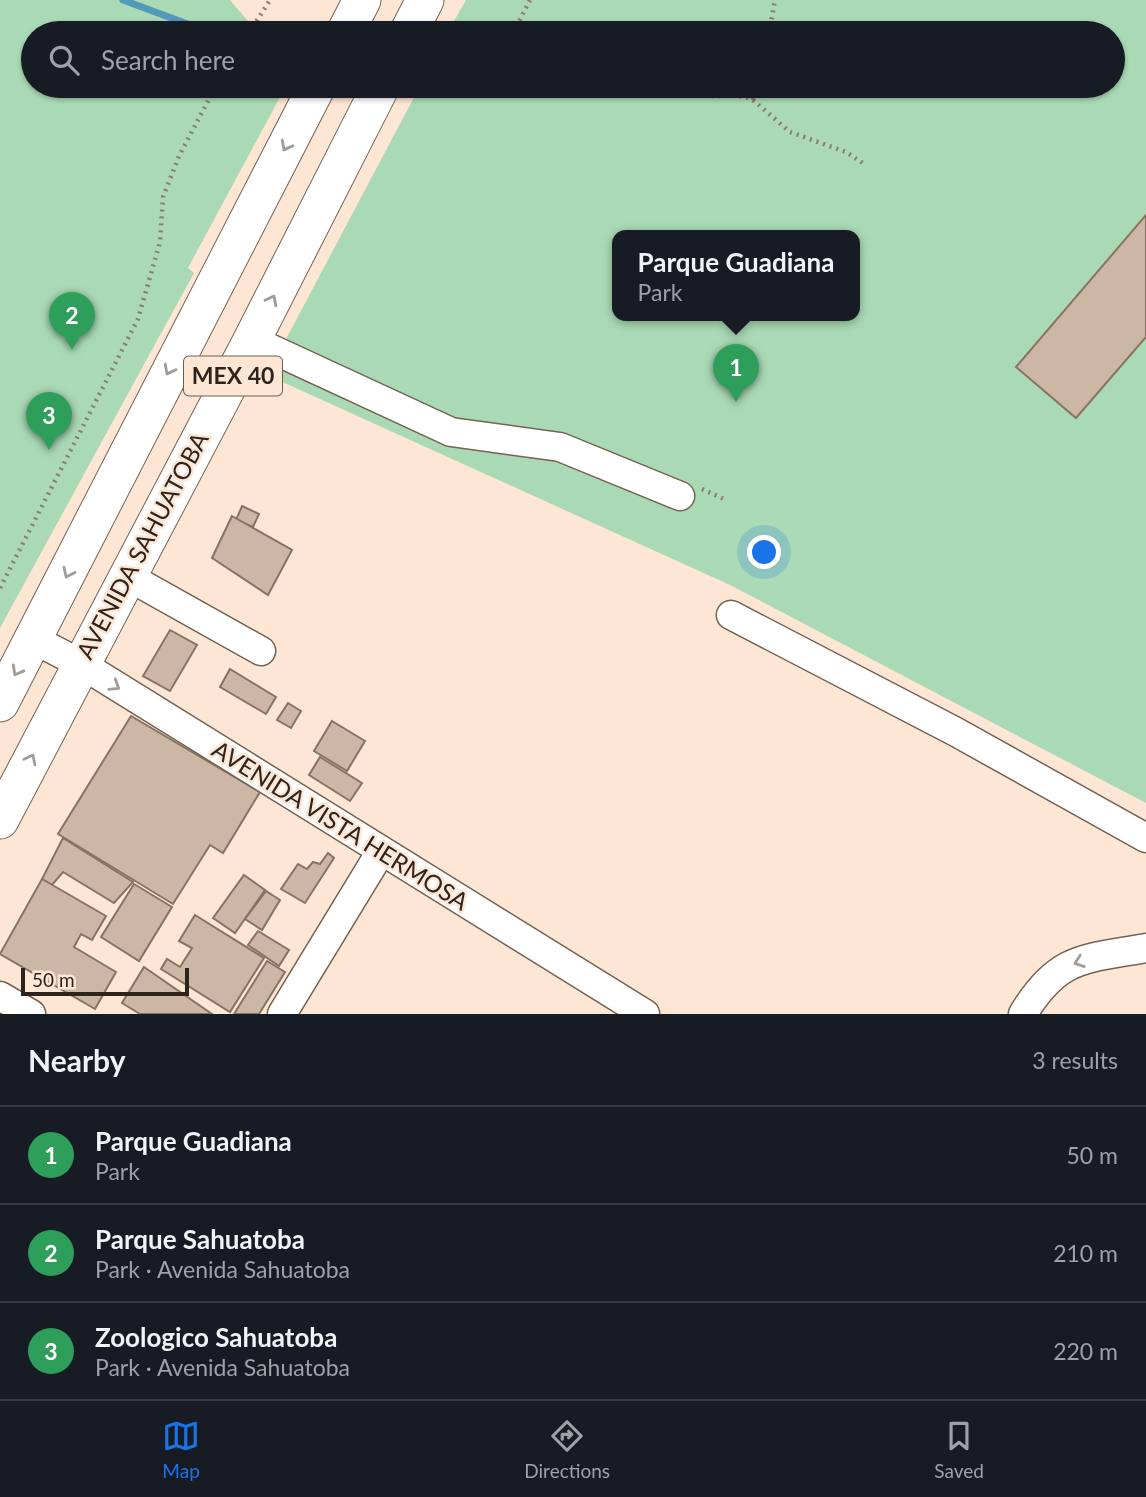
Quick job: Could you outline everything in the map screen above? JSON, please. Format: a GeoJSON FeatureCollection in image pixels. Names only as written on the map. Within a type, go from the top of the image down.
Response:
{"type":"FeatureCollection","features":[{"type":"Feature","properties":{"kind":"main road"},"geometry":{"type":"LineString","coordinates":[[351,21],[362,0]]}},
{"type":"Feature","properties":{"kind":"main road"},"geometry":{"type":"LineString","coordinates":[[414,21],[425,0]]}},
{"type":"Feature","properties":{"kind":"main road","name":"MEX 40"},"geometry":{"type":"LineString","coordinates":[[0,703],[35,640],[153,400],[311,98]]}},
{"type":"Feature","properties":{"kind":"main road","name":"AVENIDA SAHUATOBA"},"geometry":{"type":"LineString","coordinates":[[0,820],[253,340],[375,98]]}},
{"type":"Feature","properties":{"kind":"street"},"geometry":{"type":"LineString","coordinates":[[253,340],[451,432],[560,447],[680,496]]}},
{"type":"Feature","properties":{"kind":"street"},"geometry":{"type":"LineString","coordinates":[[127,576],[261,652]]}},
{"type":"Feature","properties":{"kind":"street"},"geometry":{"type":"LineString","coordinates":[[731,615],[956,732],[1146,838]]}},
{"type":"Feature","properties":{"kind":"street","name":"AVENIDA VISTA HERMOSA"},"geometry":{"type":"LineString","coordinates":[[35,640],[81,664],[380,853],[645,1014]]}},
{"type":"Feature","properties":{"kind":"street"},"geometry":{"type":"LineString","coordinates":[[282,1014],[380,853]]}},
{"type":"Feature","properties":{"kind":"street"},"geometry":{"type":"LineString","coordinates":[[1023,1014],[1036,992],[1057,970],[1080,959],[1146,948]]}},
{"type":"Feature","properties":{"kind":"street"},"geometry":{"type":"LineString","coordinates":[[0,996],[31,1014]]}},
{"type":"Feature","properties":{"kind":"path"},"geometry":{"type":"LineString","coordinates":[[257,21],[270,0]]}},
{"type":"Feature","properties":{"kind":"path"},"geometry":{"type":"LineString","coordinates":[[519,21],[530,0]]}},
{"type":"Feature","properties":{"kind":"path"},"geometry":{"type":"LineString","coordinates":[[771,21],[775,0]]}},
{"type":"Feature","properties":{"kind":"path"},"geometry":{"type":"LineString","coordinates":[[0,588],[138,319],[160,242],[163,198],[179,156],[210,98]]}},
{"type":"Feature","properties":{"kind":"path"},"geometry":{"type":"LineString","coordinates":[[746,98],[753,100],[790,132],[846,152],[866,165]]}},
{"type":"Feature","properties":{"kind":"green space"},"geometry":{"type":"Polygon","coordinates":[[[0,0],[230,0],[248,21],[21,21],[21,98],[280,98],[188,268],[194,273],[0,628],[0,0]]]}},
{"type":"Feature","properties":{"kind":"green space"},"geometry":{"type":"Polygon","coordinates":[[[466,0],[1146,0],[1146,803],[730,585],[267,375],[414,98],[1125,98],[1125,21],[454,21],[466,0]]]}},
{"type":"Feature","properties":{"kind":"building"},"geometry":{"type":"Polygon","coordinates":[[[1146,215],[1146,337],[1076,418],[1016,367],[1146,215]]]}},
{"type":"Feature","properties":{"kind":"building"},"geometry":{"type":"Polygon","coordinates":[[[242,506],[259,514],[253,527],[236,520],[242,506]]]}},
{"type":"Feature","properties":{"kind":"building"},"geometry":{"type":"Polygon","coordinates":[[[232,516],[292,550],[268,595],[212,558],[232,516]]]}},
{"type":"Feature","properties":{"kind":"building"},"geometry":{"type":"Polygon","coordinates":[[[170,630],[197,645],[170,691],[143,676],[170,630]]]}},
{"type":"Feature","properties":{"kind":"building"},"geometry":{"type":"Polygon","coordinates":[[[230,669],[276,697],[266,714],[220,687],[230,669]]]}},
{"type":"Feature","properties":{"kind":"building"},"geometry":{"type":"Polygon","coordinates":[[[288,703],[301,711],[291,728],[277,720],[288,703]]]}},
{"type":"Feature","properties":{"kind":"building"},"geometry":{"type":"Polygon","coordinates":[[[131,716],[260,792],[223,853],[210,845],[173,904],[58,834],[131,716]]]}},
{"type":"Feature","properties":{"kind":"building"},"geometry":{"type":"Polygon","coordinates":[[[332,721],[365,741],[347,771],[314,751],[332,721]]]}},
{"type":"Feature","properties":{"kind":"building"},"geometry":{"type":"Polygon","coordinates":[[[320,757],[362,783],[350,801],[309,775],[320,757]]]}},
{"type":"Feature","properties":{"kind":"building"},"geometry":{"type":"Polygon","coordinates":[[[63,838],[133,882],[114,903],[63,872],[52,885],[42,879],[63,838]]]}},
{"type":"Feature","properties":{"kind":"building"},"geometry":{"type":"Polygon","coordinates":[[[328,853],[334,858],[305,903],[281,889],[298,864],[307,869],[313,862],[320,864],[328,853]]]}},
{"type":"Feature","properties":{"kind":"building"},"geometry":{"type":"Polygon","coordinates":[[[244,875],[265,890],[235,933],[213,918],[244,875]]]}},
{"type":"Feature","properties":{"kind":"building"},"geometry":{"type":"Polygon","coordinates":[[[42,879],[106,916],[92,940],[81,934],[74,947],[116,972],[95,1009],[0,954],[42,879]]]}},
{"type":"Feature","properties":{"kind":"building"},"geometry":{"type":"Polygon","coordinates":[[[134,884],[172,907],[139,961],[101,937],[134,884]]]}},
{"type":"Feature","properties":{"kind":"building"},"geometry":{"type":"Polygon","coordinates":[[[266,891],[280,900],[262,930],[245,919],[266,891]]]}},
{"type":"Feature","properties":{"kind":"building"},"geometry":{"type":"Polygon","coordinates":[[[195,915],[264,958],[230,1012],[161,969],[167,959],[180,967],[192,948],[179,941],[195,915]]]}},
{"type":"Feature","properties":{"kind":"building"},"geometry":{"type":"Polygon","coordinates":[[[258,931],[289,950],[279,966],[248,945],[258,931]]]}},
{"type":"Feature","properties":{"kind":"building"},"geometry":{"type":"Polygon","coordinates":[[[267,961],[285,972],[259,1014],[234,1014],[267,961]]]}},
{"type":"Feature","properties":{"kind":"building"},"geometry":{"type":"Polygon","coordinates":[[[144,967],[212,1014],[140,1014],[122,1003],[144,967]]]}},
{"type":"Feature","properties":{"kind":"waterway"},"geometry":{"type":"LineString","coordinates":[[123,0],[179,21]]}},
{"type":"Feature","properties":{"kind":"place","name":"Parque Sahuatoba"},"geometry":{"type":"Point","coordinates":[72,350]}},
{"type":"Feature","properties":{"kind":"place","name":"Parque Guadiana"},"geometry":{"type":"Point","coordinates":[736,402]}},
{"type":"Feature","properties":{"kind":"place","name":"Zoologico Sahuatoba"},"geometry":{"type":"Point","coordinates":[49,450]}}]}
